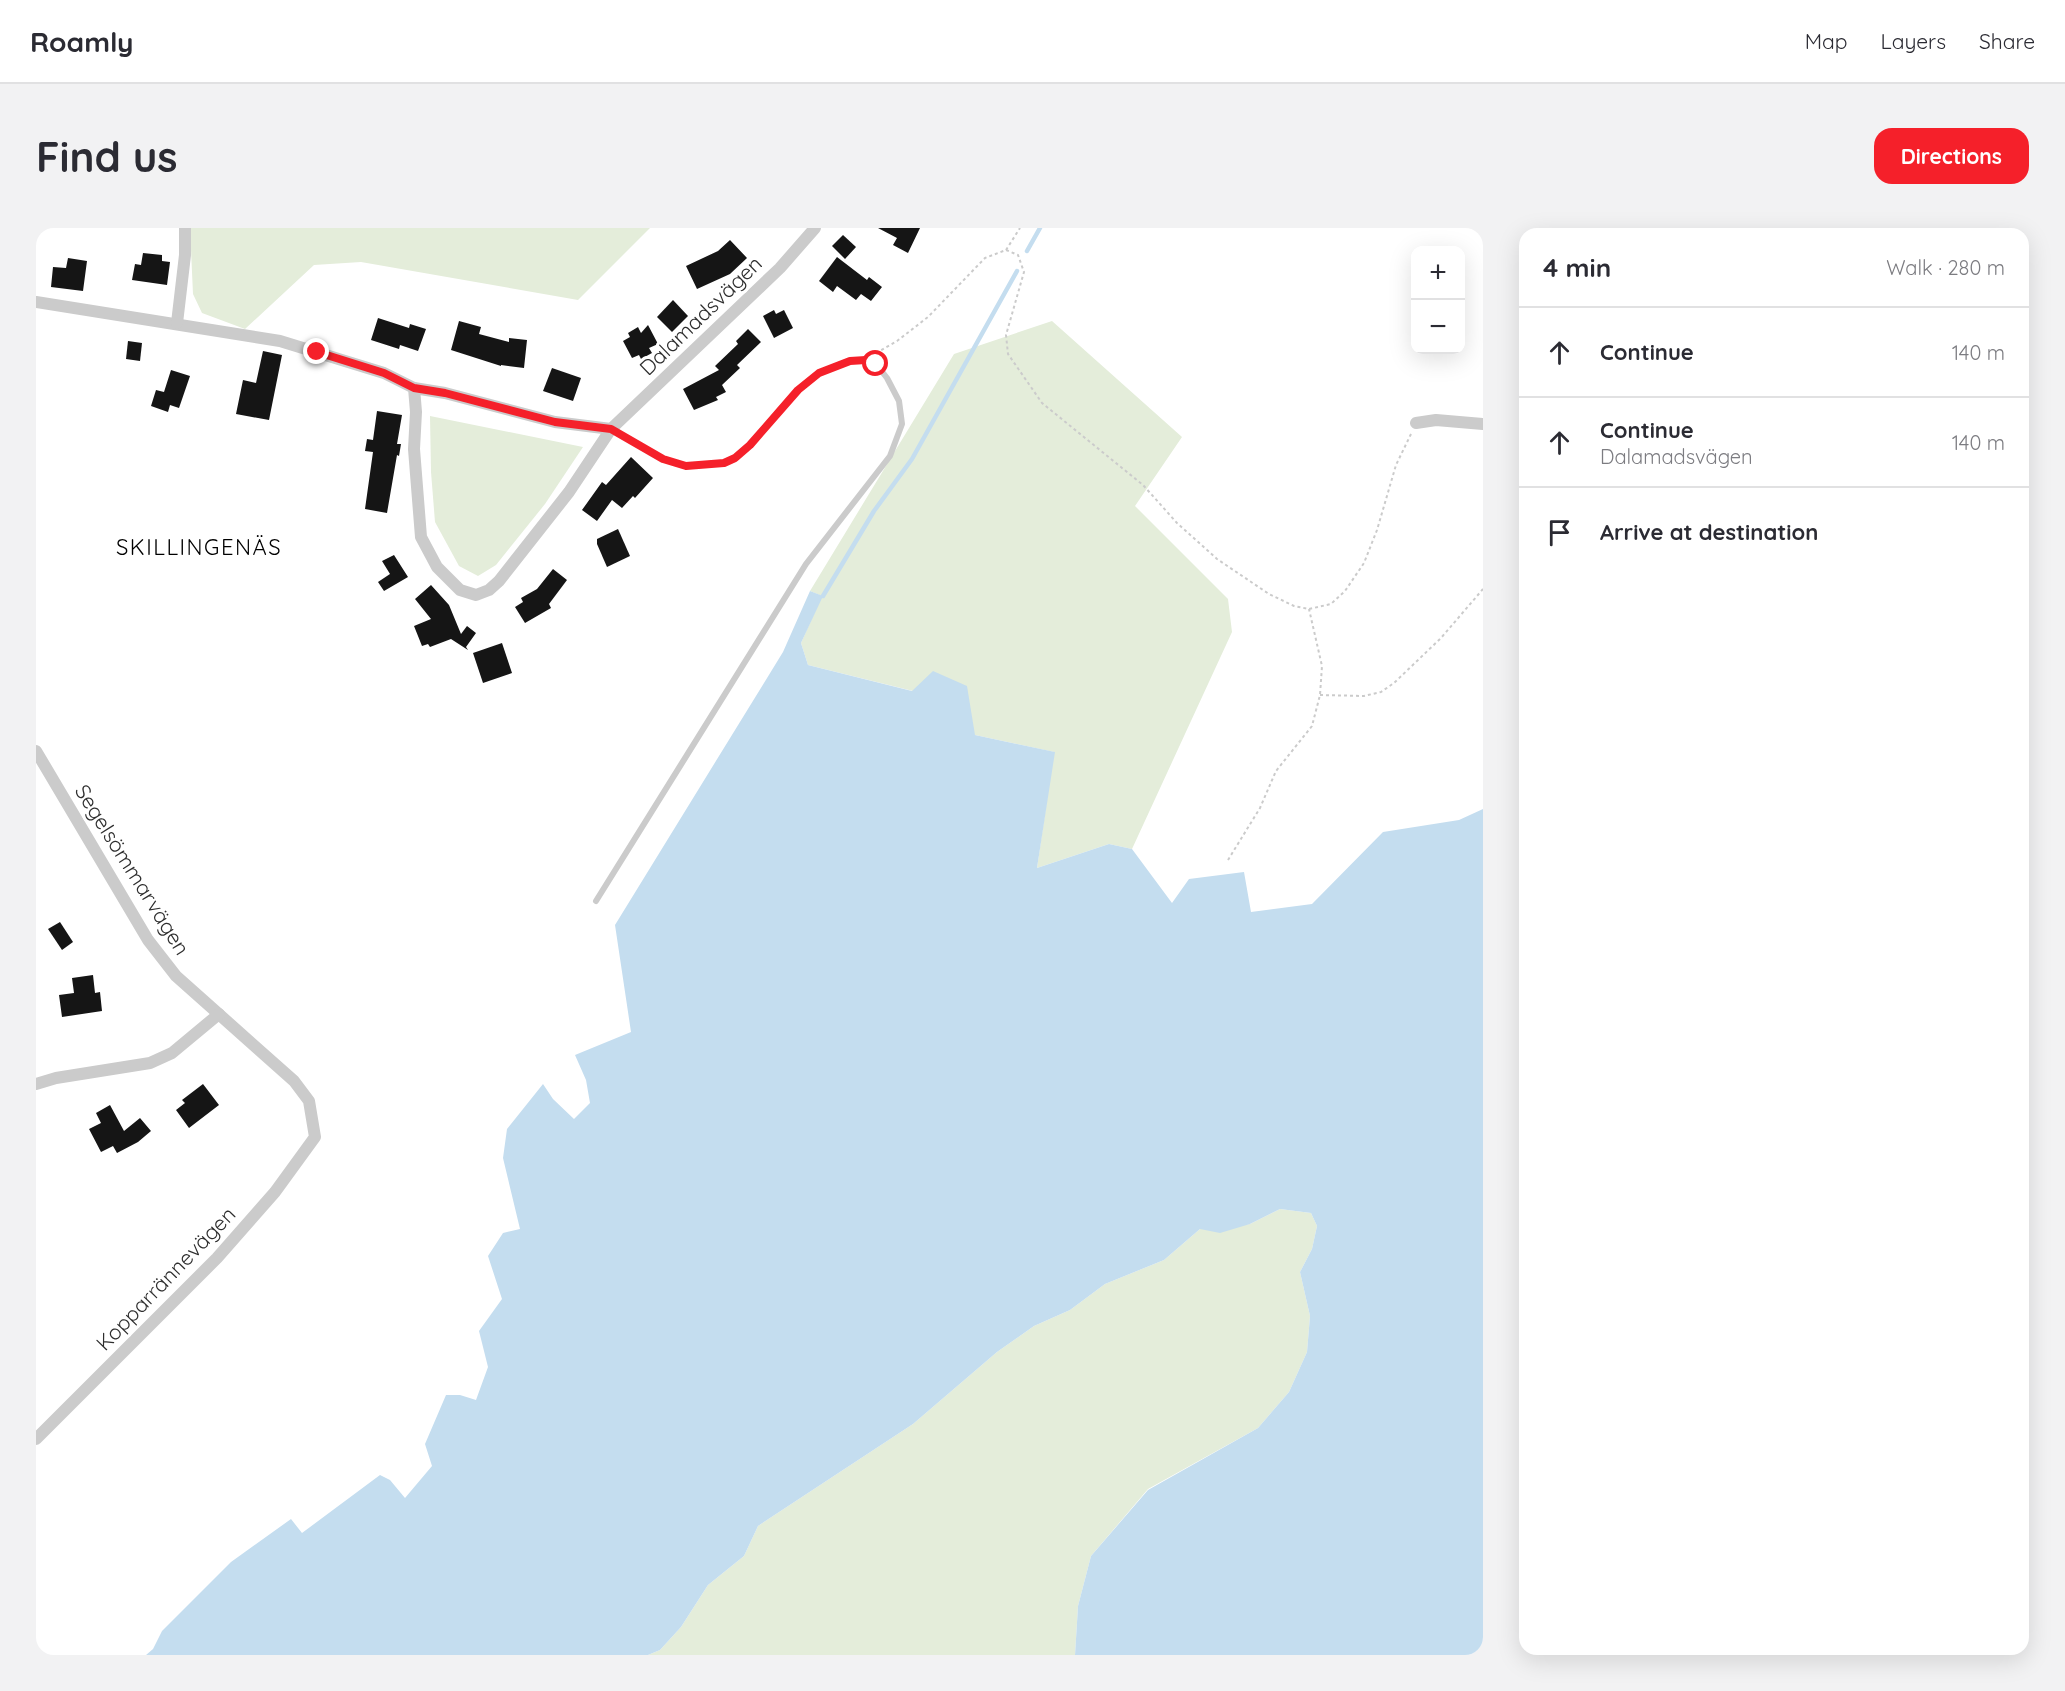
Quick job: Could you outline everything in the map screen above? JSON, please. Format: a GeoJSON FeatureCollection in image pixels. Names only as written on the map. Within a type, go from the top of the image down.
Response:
{"type":"FeatureCollection","features":[{"type":"Feature","properties":{"kind":"street"},"geometry":{"type":"LineString","coordinates":[[177,323],[185,255],[185,228]]}},
{"type":"Feature","properties":{"kind":"street","name":"Dalamadsvägen"},"geometry":{"type":"LineString","coordinates":[[414,388],[416,412],[414,449],[421,537],[437,567],[460,590],[476,595],[489,590],[499,581],[569,492],[611,429],[780,268],[815,228]]}},
{"type":"Feature","properties":{"kind":"street"},"geometry":{"type":"LineString","coordinates":[[36,302],[280,341],[384,373],[414,388],[445,393],[555,422],[611,429]]}},
{"type":"Feature","properties":{"kind":"street"},"geometry":{"type":"LineString","coordinates":[[1416,423],[1436,420],[1483,424]]}},
{"type":"Feature","properties":{"kind":"street","name":"Segelsömmarvägen"},"geometry":{"type":"LineString","coordinates":[[36,751],[148,940],[176,976],[294,1081],[309,1101],[315,1137]]}},
{"type":"Feature","properties":{"kind":"street"},"geometry":{"type":"LineString","coordinates":[[36,1084],[56,1078],[150,1063],[172,1053],[219,1014]]}},
{"type":"Feature","properties":{"kind":"street","name":"Kopparrännevägen"},"geometry":{"type":"LineString","coordinates":[[36,1439],[217,1258],[275,1192],[315,1137]]}},
{"type":"Feature","properties":{"kind":"lane"},"geometry":{"type":"LineString","coordinates":[[597,901],[806,564],[890,456],[902,424],[899,401],[887,378],[876,364],[866,360],[850,361],[819,373],[798,390],[750,445],[735,458],[724,463],[686,466],[663,459],[611,429]]}},
{"type":"Feature","properties":{"kind":"path"},"geometry":{"type":"LineString","coordinates":[[866,360],[897,341],[928,317],[985,258],[1006,250],[1020,228]]}},
{"type":"Feature","properties":{"kind":"path"},"geometry":{"type":"LineString","coordinates":[[1006,250],[1018,255],[1024,272],[1006,335],[1008,354],[1042,404],[1143,485],[1177,523],[1217,559],[1269,594],[1294,606],[1309,609],[1331,604],[1345,591],[1364,563],[1377,530],[1396,465],[1416,423]]}},
{"type":"Feature","properties":{"kind":"path"},"geometry":{"type":"LineString","coordinates":[[1320,695],[1364,696],[1381,692],[1441,638],[1483,589]]}},
{"type":"Feature","properties":{"kind":"path"},"geometry":{"type":"LineString","coordinates":[[1228,860],[1260,808],[1276,771],[1312,726],[1320,695],[1322,666],[1309,609]]}},
{"type":"Feature","properties":{"kind":"green space"},"geometry":{"type":"Polygon","coordinates":[[[190,228],[650,228],[578,300],[361,262],[314,265],[245,329],[202,313],[193,294],[190,228]]]}},
{"type":"Feature","properties":{"kind":"green space"},"geometry":{"type":"Polygon","coordinates":[[[1052,321],[1182,437],[1135,506],[1228,599],[1232,632],[1132,849],[1109,844],[1037,868],[1054,752],[975,735],[913,691],[808,665],[801,643],[822,596],[810,591],[954,354],[1052,321]]]}},
{"type":"Feature","properties":{"kind":"green space"},"geometry":{"type":"Polygon","coordinates":[[[430,416],[583,447],[545,504],[496,565],[478,576],[459,566],[435,522],[430,416]]]}},
{"type":"Feature","properties":{"kind":"green space"},"geometry":{"type":"Polygon","coordinates":[[[1280,1209],[1311,1213],[1317,1226],[1312,1249],[1300,1272],[1310,1316],[1307,1352],[1289,1392],[1258,1428],[1148,1489],[1091,1556],[1078,1606],[1075,1655],[648,1655],[660,1650],[681,1627],[708,1585],[744,1556],[758,1526],[913,1424],[997,1352],[1034,1326],[1070,1310],[1105,1284],[1164,1260],[1200,1229],[1250,1224],[1280,1209]]]}},
{"type":"Feature","properties":{"kind":"water"},"geometry":{"type":"Polygon","coordinates":[[[810,591],[823,596],[801,643],[808,665],[912,691],[933,671],[967,686],[975,735],[1055,752],[1037,868],[1109,844],[1132,849],[1172,903],[1189,879],[1244,872],[1251,912],[1312,904],[1383,832],[1459,820],[1483,809],[1483,1655],[1075,1655],[1078,1606],[1091,1556],[1148,1490],[1258,1428],[1289,1392],[1307,1352],[1310,1316],[1300,1272],[1312,1249],[1317,1226],[1311,1213],[1280,1209],[1250,1224],[1220,1233],[1200,1229],[1164,1260],[1105,1284],[1070,1310],[1034,1326],[997,1352],[913,1424],[758,1526],[744,1556],[708,1585],[681,1627],[660,1650],[648,1655],[146,1655],[153,1649],[162,1631],[231,1562],[291,1519],[302,1533],[380,1475],[390,1480],[405,1498],[432,1466],[425,1444],[446,1395],[460,1395],[476,1400],[488,1367],[479,1331],[502,1299],[488,1256],[503,1233],[520,1229],[503,1158],[507,1129],[543,1084],[553,1099],[574,1119],[590,1103],[586,1080],[575,1055],[631,1032],[615,925],[783,652],[810,591]]]}},
{"type":"Feature","properties":{"kind":"building"},"geometry":{"type":"Polygon","coordinates":[[[878,228],[920,228],[908,253],[893,245],[897,238],[878,228]]]}},
{"type":"Feature","properties":{"kind":"building"},"geometry":{"type":"Polygon","coordinates":[[[843,235],[856,247],[845,259],[832,246],[843,235]]]}},
{"type":"Feature","properties":{"kind":"building"},"geometry":{"type":"Polygon","coordinates":[[[730,240],[747,258],[730,274],[697,289],[686,266],[718,251],[730,240]]]}},
{"type":"Feature","properties":{"kind":"building"},"geometry":{"type":"Polygon","coordinates":[[[143,253],[162,255],[162,261],[170,262],[167,285],[132,280],[135,264],[141,265],[143,253]]]}},
{"type":"Feature","properties":{"kind":"building"},"geometry":{"type":"Polygon","coordinates":[[[837,257],[867,280],[869,277],[882,287],[871,301],[861,294],[856,300],[837,286],[833,292],[819,281],[837,257]]]}},
{"type":"Feature","properties":{"kind":"building"},"geometry":{"type":"Polygon","coordinates":[[[68,258],[87,261],[83,291],[51,287],[53,267],[66,268],[68,258]]]}},
{"type":"Feature","properties":{"kind":"building"},"geometry":{"type":"Polygon","coordinates":[[[673,300],[688,316],[672,332],[657,317],[673,300]]]}},
{"type":"Feature","properties":{"kind":"building"},"geometry":{"type":"Polygon","coordinates":[[[774,310],[776,314],[784,310],[793,328],[774,338],[763,316],[774,310]]]}},
{"type":"Feature","properties":{"kind":"building"},"geometry":{"type":"Polygon","coordinates":[[[378,318],[409,328],[410,324],[426,329],[418,351],[400,345],[399,349],[371,340],[378,318]]]}},
{"type":"Feature","properties":{"kind":"building"},"geometry":{"type":"Polygon","coordinates":[[[459,321],[481,327],[479,334],[509,342],[509,338],[527,340],[524,368],[501,366],[451,350],[459,321]]]}},
{"type":"Feature","properties":{"kind":"building"},"geometry":{"type":"Polygon","coordinates":[[[648,325],[658,344],[649,348],[652,353],[641,359],[639,355],[632,358],[623,341],[630,337],[628,333],[638,327],[641,333],[648,325]]]}},
{"type":"Feature","properties":{"kind":"building"},"geometry":{"type":"Polygon","coordinates":[[[748,329],[761,342],[737,365],[740,368],[722,385],[726,392],[716,397],[718,400],[694,410],[683,389],[719,370],[715,366],[738,344],[736,341],[748,329]]]}},
{"type":"Feature","properties":{"kind":"building"},"geometry":{"type":"Polygon","coordinates":[[[128,341],[142,343],[140,361],[126,359],[128,341]]]}},
{"type":"Feature","properties":{"kind":"building"},"geometry":{"type":"Polygon","coordinates":[[[263,351],[282,355],[269,420],[236,414],[243,380],[256,383],[263,351]]]}},
{"type":"Feature","properties":{"kind":"building"},"geometry":{"type":"Polygon","coordinates":[[[552,368],[581,378],[573,401],[543,391],[552,368]]]}},
{"type":"Feature","properties":{"kind":"building"},"geometry":{"type":"Polygon","coordinates":[[[171,370],[190,376],[179,408],[170,405],[168,412],[151,406],[156,390],[164,392],[171,370]]]}},
{"type":"Feature","properties":{"kind":"building"},"geometry":{"type":"Polygon","coordinates":[[[377,411],[402,415],[397,444],[401,444],[387,513],[365,509],[373,452],[365,451],[367,439],[373,440],[377,411]]]}},
{"type":"Feature","properties":{"kind":"building"},"geometry":{"type":"Polygon","coordinates":[[[631,457],[653,478],[635,498],[633,496],[622,508],[612,500],[597,521],[582,510],[602,482],[606,485],[631,457]]]}},
{"type":"Feature","properties":{"kind":"building"},"geometry":{"type":"Polygon","coordinates":[[[618,529],[630,556],[607,567],[597,539],[618,529]]]}},
{"type":"Feature","properties":{"kind":"building"},"geometry":{"type":"Polygon","coordinates":[[[394,555],[408,577],[384,591],[378,582],[390,574],[382,561],[394,555]]]}},
{"type":"Feature","properties":{"kind":"building"},"geometry":{"type":"Polygon","coordinates":[[[553,569],[567,580],[549,604],[551,608],[525,623],[515,607],[523,602],[521,598],[537,589],[553,569]]]}},
{"type":"Feature","properties":{"kind":"building"},"geometry":{"type":"Polygon","coordinates":[[[431,585],[449,605],[461,634],[467,626],[476,633],[466,647],[468,650],[451,639],[430,647],[428,644],[422,646],[414,626],[431,619],[415,599],[431,585]]]}},
{"type":"Feature","properties":{"kind":"building"},"geometry":{"type":"Polygon","coordinates":[[[502,643],[512,673],[483,683],[473,653],[502,643]]]}},
{"type":"Feature","properties":{"kind":"building"},"geometry":{"type":"Polygon","coordinates":[[[60,922],[73,942],[62,950],[48,929],[60,922]]]}},
{"type":"Feature","properties":{"kind":"building"},"geometry":{"type":"Polygon","coordinates":[[[93,975],[95,993],[100,992],[102,1011],[62,1017],[59,995],[74,993],[72,978],[93,975]]]}},
{"type":"Feature","properties":{"kind":"building"},"geometry":{"type":"Polygon","coordinates":[[[203,1084],[219,1105],[189,1128],[176,1110],[185,1103],[182,1100],[203,1084]]]}},
{"type":"Feature","properties":{"kind":"building"},"geometry":{"type":"Polygon","coordinates":[[[110,1105],[124,1131],[140,1118],[151,1131],[138,1142],[117,1153],[113,1146],[101,1152],[89,1129],[101,1123],[96,1113],[110,1105]]]}},
{"type":"Feature","properties":{"kind":"waterway"},"geometry":{"type":"LineString","coordinates":[[1027,251],[1040,228]]}},
{"type":"Feature","properties":{"kind":"waterway"},"geometry":{"type":"LineString","coordinates":[[823,596],[874,511],[912,459],[1017,271]]}},
{"type":"Feature","properties":{"kind":"district","name":"SKILLINGENÄS"},"geometry":{"type":"Point","coordinates":[199,547]}},
{"type":"Feature","properties":{"kind":"route"},"geometry":{"type":"LineString","coordinates":[[317,352],[384,373],[414,388],[445,393],[555,422],[611,429],[663,459],[686,466],[724,463],[735,458],[750,445],[798,390],[819,373],[850,361],[866,360],[876,364]]}}]}
